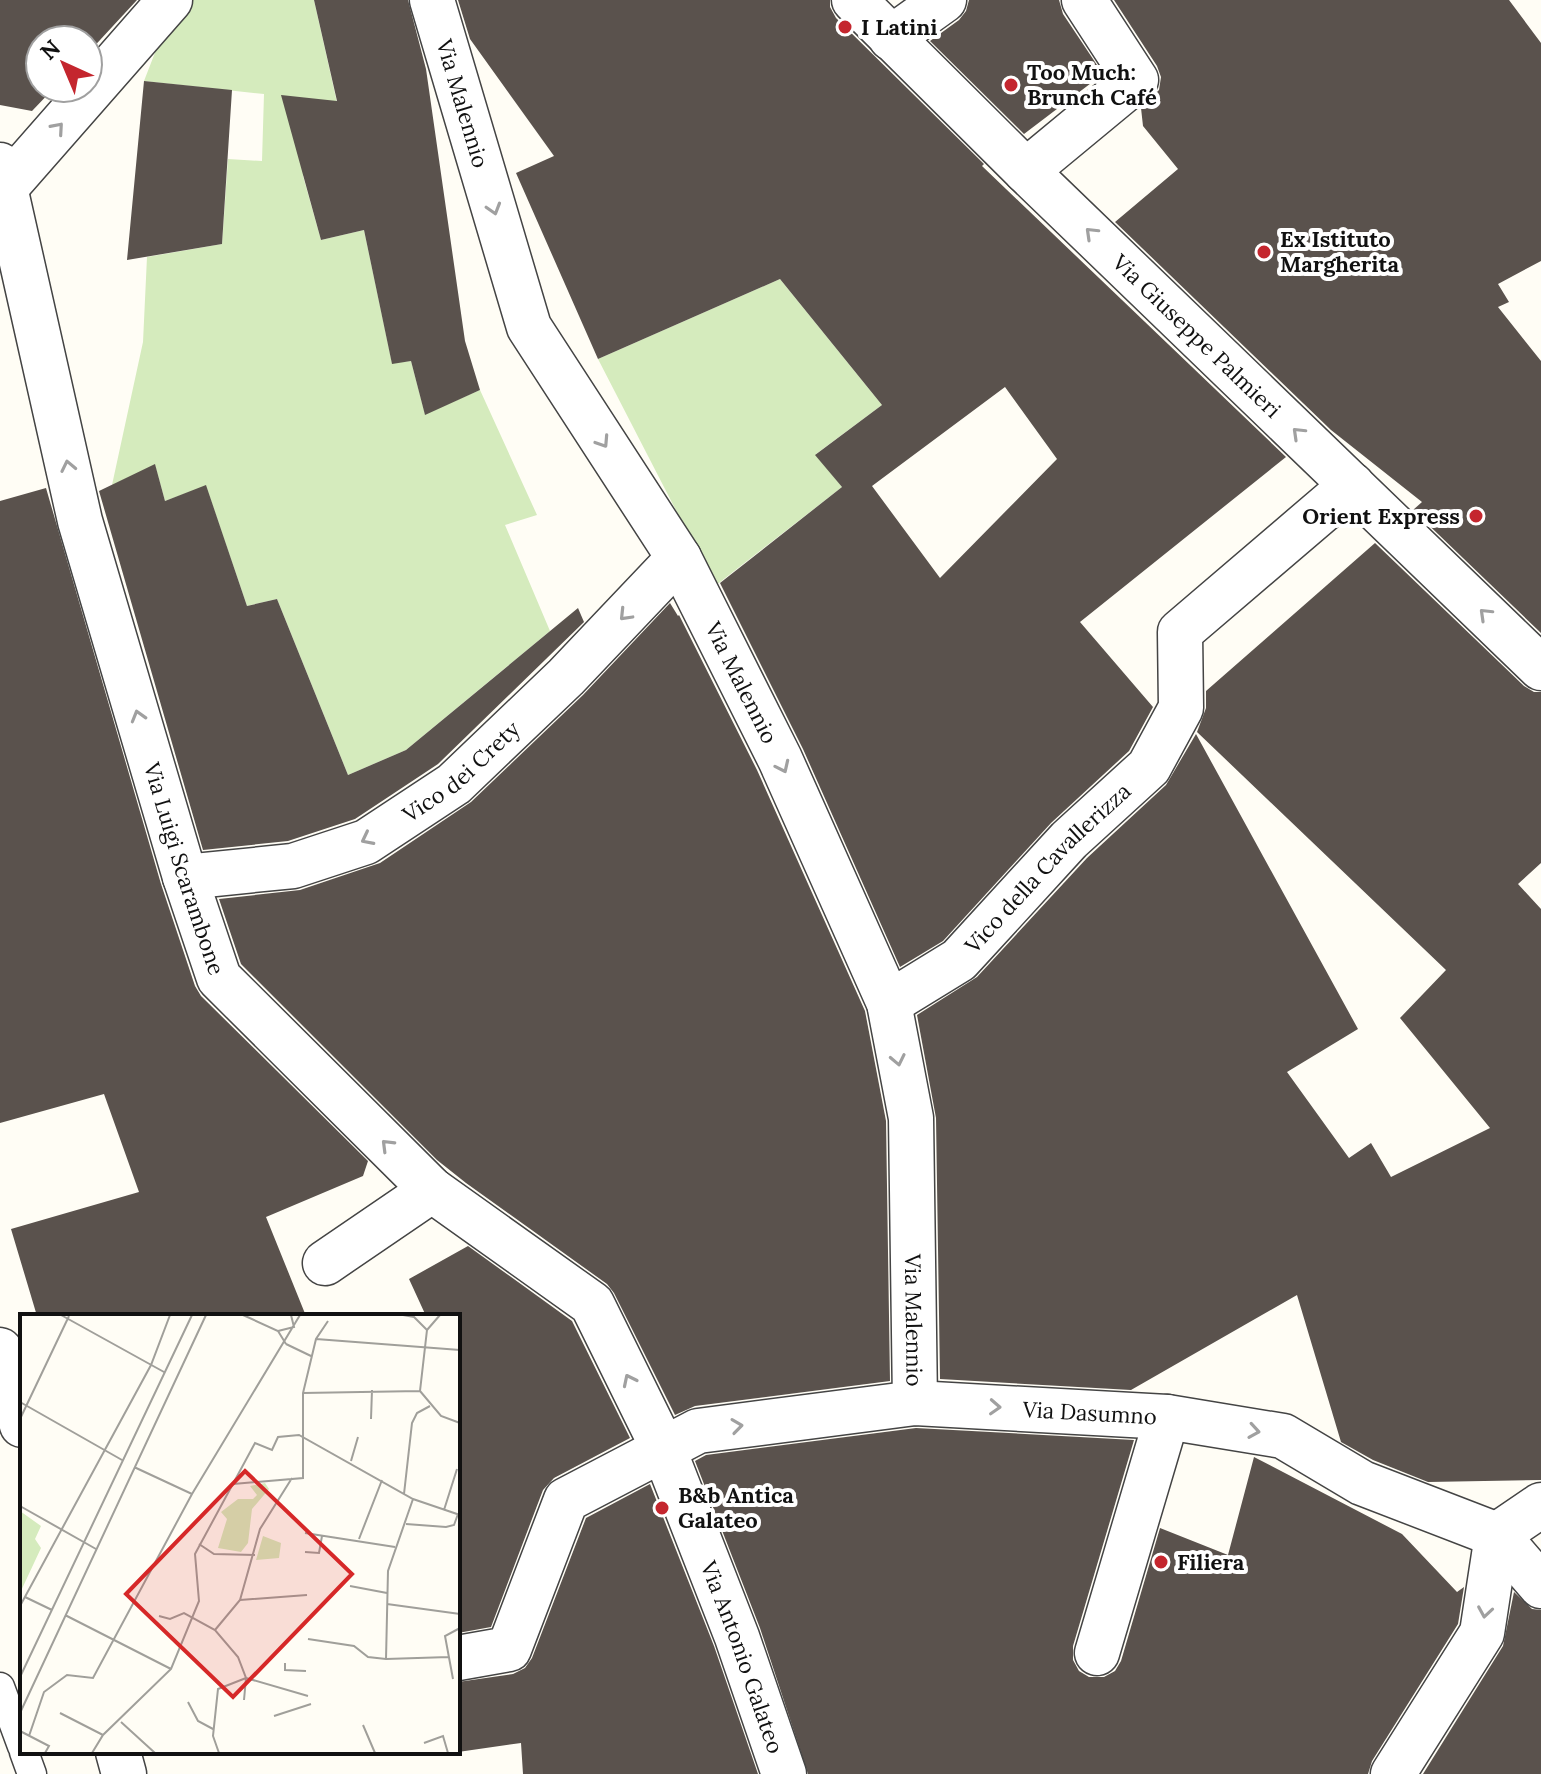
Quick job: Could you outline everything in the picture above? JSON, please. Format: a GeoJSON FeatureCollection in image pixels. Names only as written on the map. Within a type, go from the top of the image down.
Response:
{"type":"FeatureCollection","features":[{"type":"Feature","properties":{"kind":"street"},"geometry":{"type":"LineString","coordinates":[[3,176],[170,0]]}},
{"type":"Feature","properties":{"kind":"street","name":"Via Malennio"},"geometry":{"type":"LineString","coordinates":[[432,0],[529,327],[679,558],[780,759],[889,1003],[911,1118],[915,1403]]}},
{"type":"Feature","properties":{"kind":"street","name":"Via Giuseppe Palmieri"},"geometry":{"type":"LineString","coordinates":[[854,0],[1026,171],[1541,668]]}},
{"type":"Feature","properties":{"kind":"street"},"geometry":{"type":"LineString","coordinates":[[891,38],[944,0]]}},
{"type":"Feature","properties":{"kind":"street"},"geometry":{"type":"LineString","coordinates":[[1026,171],[1136,80],[1084,0]]}},
{"type":"Feature","properties":{"kind":"street","name":"Via Luigi Scarambone"},"geometry":{"type":"LineString","coordinates":[[3,176],[80,521],[185,877],[219,978],[432,1190],[592,1304],[664,1450]]}},
{"type":"Feature","properties":{"kind":"street","name":"Vico della Cavallerizza"},"geometry":{"type":"LineString","coordinates":[[889,1003],[959,960],[1069,840],[1149,767],[1181,708],[1180,632],[1352,485]]}},
{"type":"Feature","properties":{"kind":"street","name":"Vico dei Crety"},"geometry":{"type":"LineString","coordinates":[[185,877],[293,866],[366,842],[454,784],[566,677],[679,558]]}},
{"type":"Feature","properties":{"kind":"street"},"geometry":{"type":"LineString","coordinates":[[325,1263],[432,1190]]}},
{"type":"Feature","properties":{"kind":"street"},"geometry":{"type":"LineString","coordinates":[[0,1350],[20,1418]]}},
{"type":"Feature","properties":{"kind":"street","name":"Via Dasumno"},"geometry":{"type":"LineString","coordinates":[[460,1658],[509,1649],[566,1500],[698,1431],[915,1403],[1167,1417],[1283,1436],[1362,1483],[1497,1535]]}},
{"type":"Feature","properties":{"kind":"street"},"geometry":{"type":"LineString","coordinates":[[1097,1653],[1167,1417]]}},
{"type":"Feature","properties":{"kind":"street","name":"Via Antonio Galateo"},"geometry":{"type":"LineString","coordinates":[[664,1450],[737,1637],[784,1774]]}},
{"type":"Feature","properties":{"kind":"street"},"geometry":{"type":"LineString","coordinates":[[1393,1774],[1482,1633],[1497,1535],[1541,1505]]}},
{"type":"Feature","properties":{"kind":"street"},"geometry":{"type":"LineString","coordinates":[[1497,1535],[1541,1586]]}},
{"type":"Feature","properties":{"kind":"street"},"geometry":{"type":"LineString","coordinates":[[119,1754],[124,1774]]}},
{"type":"Feature","properties":{"kind":"lane"},"geometry":{"type":"LineString","coordinates":[[0,1687],[20,1741]]}},
{"type":"Feature","properties":{"kind":"lane"},"geometry":{"type":"LineString","coordinates":[[25,1754],[32,1774]]}},
{"type":"Feature","properties":{"kind":"green space"},"geometry":{"type":"Polygon","coordinates":[[[191,0],[314,0],[351,165],[303,176],[321,240],[364,230],[392,363],[411,361],[425,414],[480,390],[537,515],[505,525],[550,631],[406,750],[348,775],[277,599],[247,606],[206,486],[165,501],[155,465],[112,485],[143,342],[147,257],[222,244],[228,159],[262,161],[264,94],[144,81],[163,32],[191,0]]]}},
{"type":"Feature","properties":{"kind":"green space"},"geometry":{"type":"Polygon","coordinates":[[[780,279],[882,405],[816,454],[842,487],[715,586],[598,359],[780,279]]]}},
{"type":"Feature","properties":{"kind":"building"},"geometry":{"type":"Polygon","coordinates":[[[0,0],[137,0],[104,36],[104,24],[24,24],[24,104],[39,104],[32,111],[0,105],[0,0]]]}},
{"type":"Feature","properties":{"kind":"building"},"geometry":{"type":"Polygon","coordinates":[[[314,0],[408,0],[426,69],[465,341],[480,390],[425,415],[411,361],[392,364],[364,230],[321,240],[281,95],[337,101],[314,0]]]}},
{"type":"Feature","properties":{"kind":"building"},"geometry":{"type":"Polygon","coordinates":[[[458,0],[830,0],[836,18],[984,164],[982,166],[1286,457],[1080,622],[1153,707],[1129,751],[1051,823],[943,941],[900,967],[803,749],[720,583],[842,487],[815,455],[882,405],[780,279],[598,359],[516,173],[554,156],[470,39],[458,0]],[[1005,387],[872,486],[940,578],[1057,459],[1005,387]]]}},
{"type":"Feature","properties":{"kind":"building"},"geometry":{"type":"Polygon","coordinates":[[[969,0],[1059,0],[1063,14],[1103,74],[1024,134],[930,41],[959,20],[969,0]]]}},
{"type":"Feature","properties":{"kind":"building"},"geometry":{"type":"Polygon","coordinates":[[[1114,0],[1509,0],[1541,43],[1541,261],[1498,284],[1509,302],[1498,307],[1541,361],[1541,633],[1413,510],[1422,502],[1331,430],[1115,222],[1178,169],[1143,126],[1141,108],[1159,90],[1161,77],[1114,0]]]}},
{"type":"Feature","properties":{"kind":"building"},"geometry":{"type":"Polygon","coordinates":[[[144,81],[232,90],[222,244],[127,260],[144,81]]]}},
{"type":"Feature","properties":{"kind":"building"},"geometry":{"type":"Polygon","coordinates":[[[155,464],[165,501],[206,485],[247,606],[277,599],[348,775],[406,750],[578,608],[584,622],[438,764],[355,819],[288,841],[203,850],[99,491],[155,464]]]}},
{"type":"Feature","properties":{"kind":"building"},"geometry":{"type":"Polygon","coordinates":[[[46,488],[161,884],[195,986],[201,996],[368,1161],[363,1176],[266,1217],[305,1314],[36,1314],[11,1229],[139,1192],[104,1094],[0,1123],[0,501],[46,488]]]}},
{"type":"Feature","properties":{"kind":"building"},"geometry":{"type":"Polygon","coordinates":[[[1375,543],[1524,686],[1541,692],[1541,863],[1518,884],[1541,909],[1541,1480],[1428,1482],[1373,1460],[1341,1442],[1297,1295],[1131,1390],[940,1379],[936,1118],[917,1015],[977,977],[1087,858],[1166,785],[1196,734],[1358,1029],[1287,1072],[1349,1158],[1371,1143],[1391,1177],[1490,1128],[1400,1018],[1446,970],[1197,732],[1206,708],[1206,691],[1375,543]]]}},
{"type":"Feature","properties":{"kind":"building"},"geometry":{"type":"Polygon","coordinates":[[[670,603],[679,615],[757,770],[865,1011],[886,1121],[890,1381],[695,1406],[675,1415],[607,1284],[437,1160],[241,964],[219,899],[300,890],[380,863],[471,802],[583,695],[670,603]]]}},
{"type":"Feature","properties":{"kind":"building"},"geometry":{"type":"Polygon","coordinates":[[[468,1246],[572,1321],[630,1438],[554,1478],[543,1490],[491,1627],[460,1633],[460,1314],[425,1314],[409,1279],[468,1246]]]}},
{"type":"Feature","properties":{"kind":"building"},"geometry":{"type":"Polygon","coordinates":[[[916,1428],[1134,1440],[1073,1646],[1073,1660],[1079,1671],[1089,1677],[1104,1677],[1115,1671],[1121,1661],[1160,1528],[1228,1555],[1254,1457],[1402,1534],[1457,1592],[1464,1587],[1458,1624],[1372,1761],[1368,1774],[808,1774],[760,1628],[695,1461],[706,1455],[916,1428]]]}},
{"type":"Feature","properties":{"kind":"building"},"geometry":{"type":"Polygon","coordinates":[[[650,1484],[714,1646],[758,1774],[523,1774],[521,1743],[460,1752],[460,1682],[513,1674],[525,1668],[532,1658],[586,1518],[650,1484]]]}},
{"type":"Feature","properties":{"kind":"building"},"geometry":{"type":"Polygon","coordinates":[[[1514,1592],[1532,1609],[1541,1610],[1541,1774],[1423,1774],[1503,1646],[1514,1592]]]}},
{"type":"Feature","properties":{"kind":"place","name":"I Latini"},"geometry":{"type":"Point","coordinates":[845,27]}},
{"type":"Feature","properties":{"kind":"place","name":"Too Much: Brunch Café"},"geometry":{"type":"Point","coordinates":[1011,85]}},
{"type":"Feature","properties":{"kind":"place","name":"Ex Istituto Margherita"},"geometry":{"type":"Point","coordinates":[1264,252]}},
{"type":"Feature","properties":{"kind":"place","name":"Orient Express"},"geometry":{"type":"Point","coordinates":[1476,516]}},
{"type":"Feature","properties":{"kind":"place","name":"B&b Antica Galateo"},"geometry":{"type":"Point","coordinates":[662,1508]}},
{"type":"Feature","properties":{"kind":"place","name":"Filiera"},"geometry":{"type":"Point","coordinates":[1161,1562]}}]}
